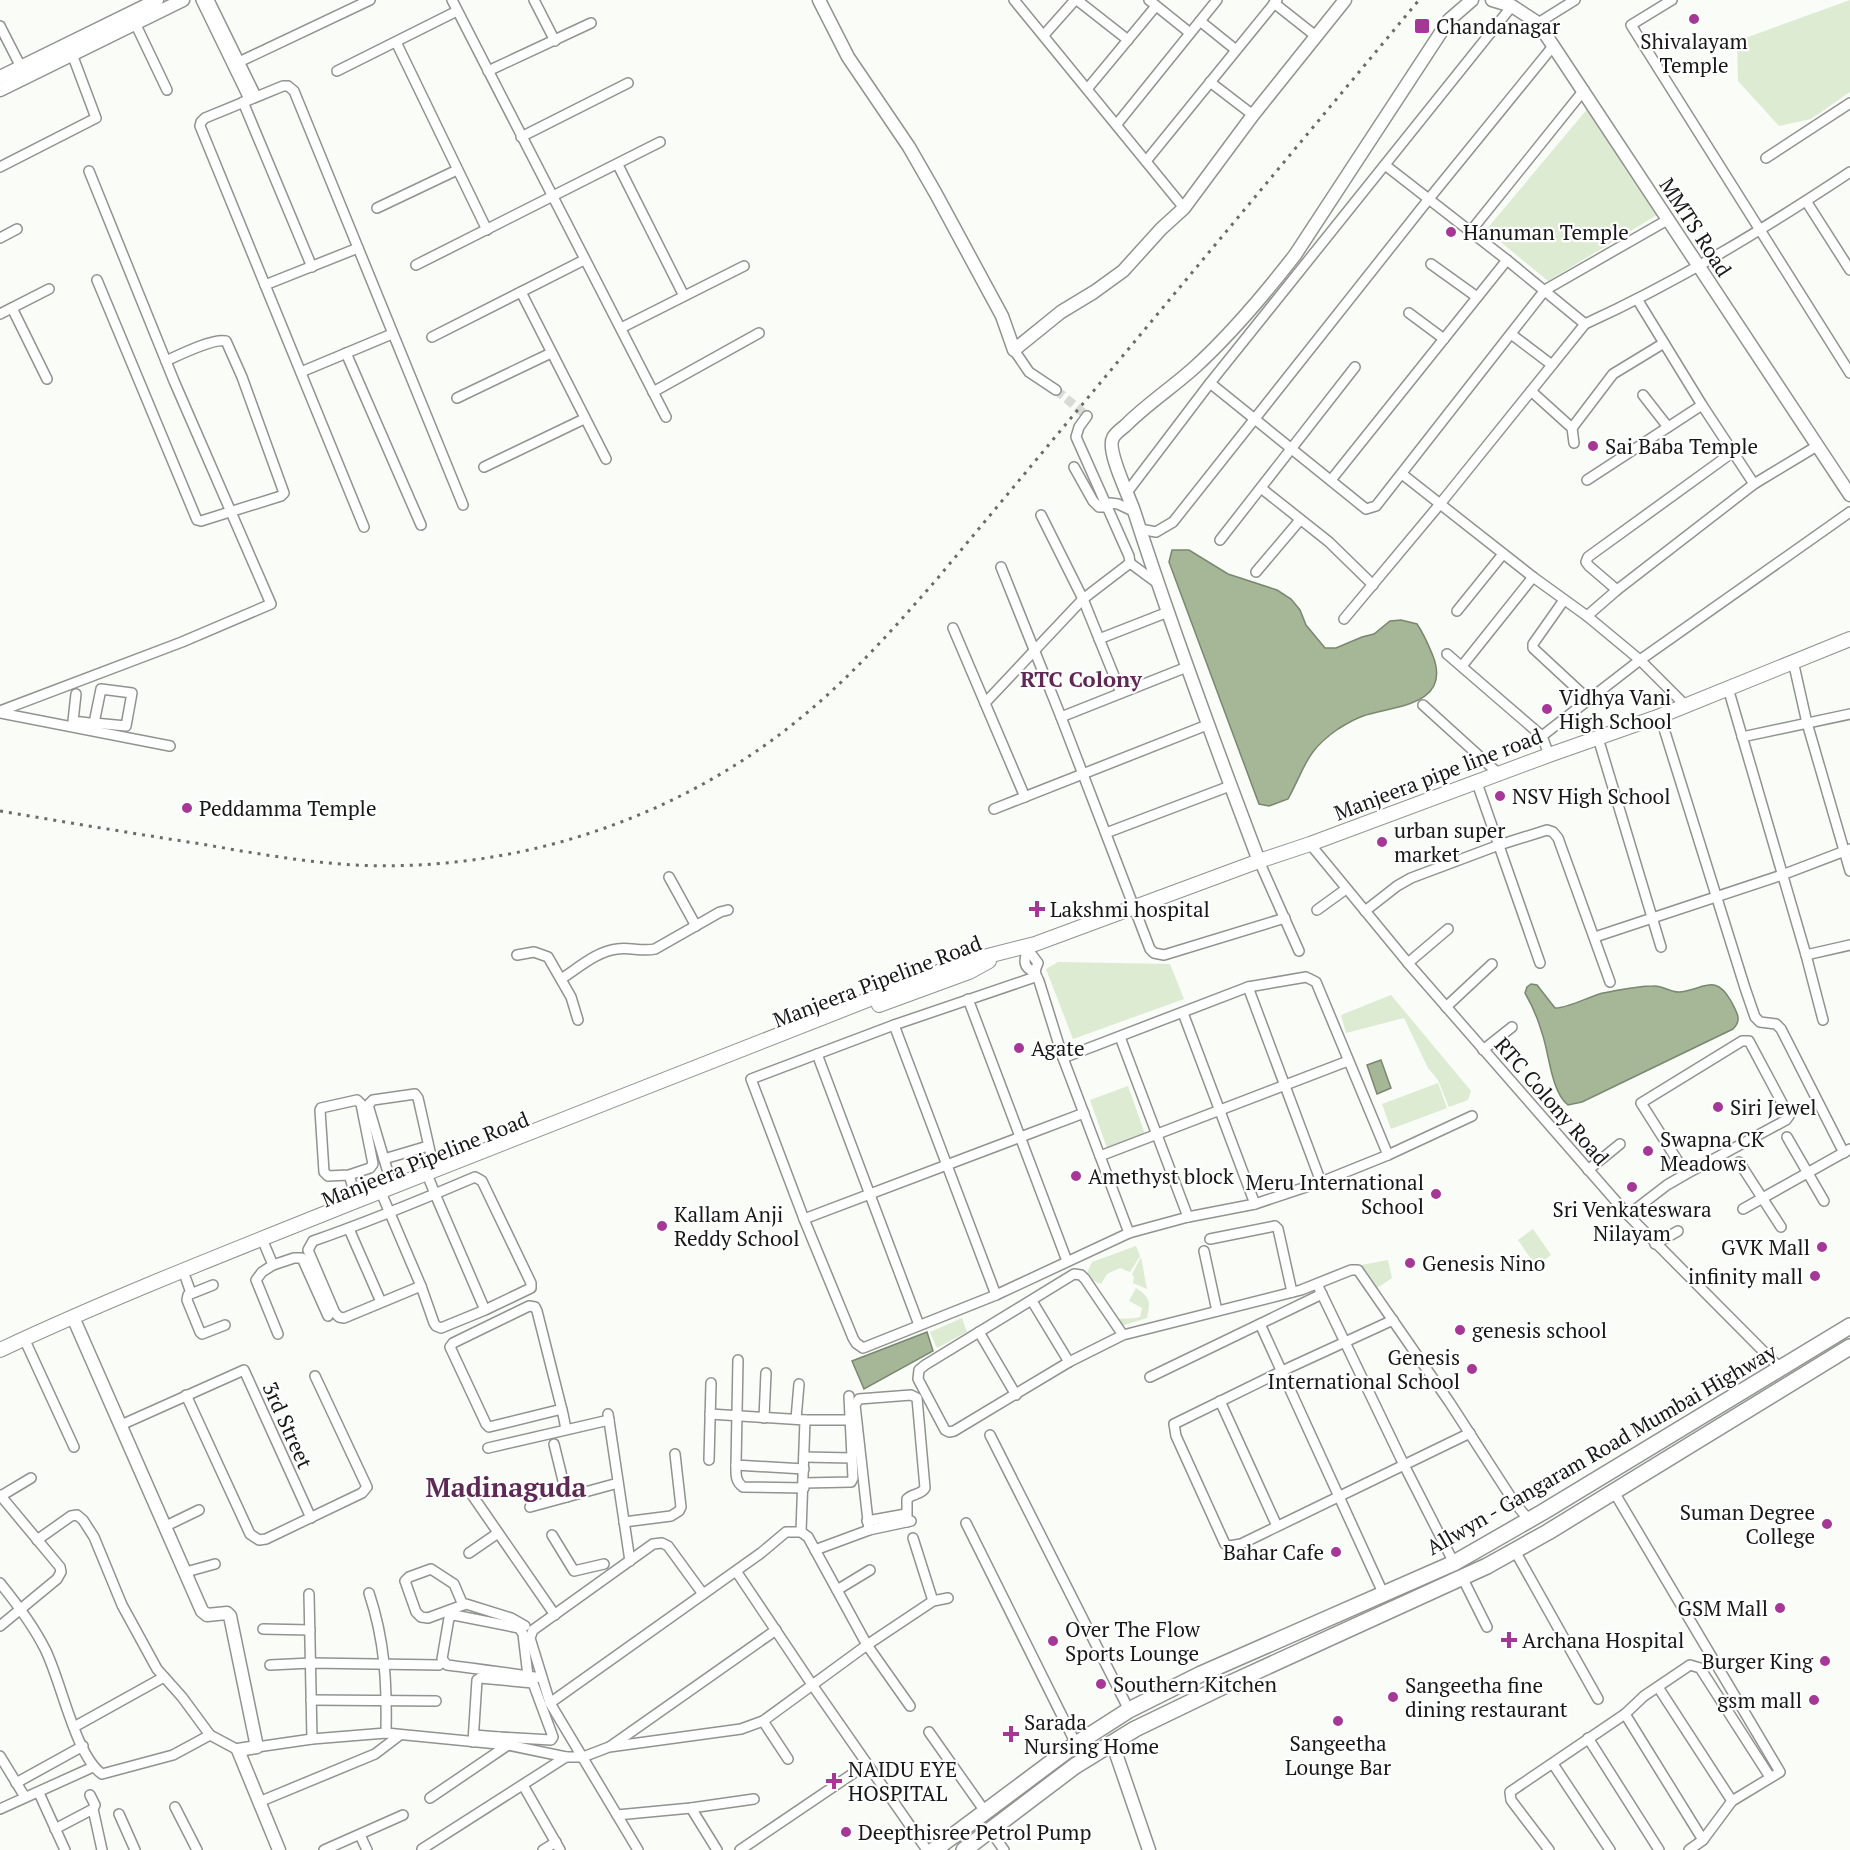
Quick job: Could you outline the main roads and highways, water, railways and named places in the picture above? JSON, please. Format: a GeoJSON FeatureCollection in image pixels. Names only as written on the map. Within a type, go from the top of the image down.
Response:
{"type":"FeatureCollection","features":[{"type":"Feature","properties":{"kind":"highway","name":"Allwyn - Gangaram Road Mumbai Highway"},"geometry":{"type":"LineString","coordinates":[[934,1850],[984,1810],[1076,1744],[1154,1696],[1454,1563],[1850,1326]]}},
{"type":"Feature","properties":{"kind":"highway","name":"Allwyn - Gangaram Road Mumbai Highway"},"geometry":{"type":"LineString","coordinates":[[964,1850],[1037,1794],[1112,1742],[1234,1681],[1463,1579],[1614,1492],[1850,1347]]}},
{"type":"Feature","properties":{"kind":"highway"},"geometry":{"type":"LineString","coordinates":[[1244,1655],[1252,1674]]}},
{"type":"Feature","properties":{"kind":"highway"},"geometry":{"type":"LineString","coordinates":[[1227,1663],[1234,1681]]}},
{"type":"Feature","properties":{"kind":"main road","name":"Manjeera pipe line road"},"geometry":{"type":"LineString","coordinates":[[1134,909],[1259,861],[1660,716],[1850,639]]}},
{"type":"Feature","properties":{"kind":"main road","name":"Manjeera Pipeline Road"},"geometry":{"type":"LineString","coordinates":[[0,1358],[186,1278],[239,1252],[265,1246],[431,1174],[969,972],[1003,953],[1027,949],[1134,909]]}},
{"type":"Feature","properties":{"kind":"main road","name":"Manjeera Pipeline Road"},"geometry":{"type":"LineString","coordinates":[[0,1350],[239,1252],[357,1200],[388,1192]]}},
{"type":"Feature","properties":{"kind":"tunnel"},"geometry":{"type":"LineString","coordinates":[[1056,390],[1087,416]]}},
{"type":"Feature","properties":{"kind":"railway"},"geometry":{"type":"LineString","coordinates":[[0,811],[295,859],[335,864],[415,865],[475,860],[535,849],[593,832],[649,811],[703,784],[755,752],[803,716],[839,684],[889,633],[937,579],[1419,0]]}},
{"type":"Feature","properties":{"kind":"place","name":"Shivalayam Temple"},"geometry":{"type":"Point","coordinates":[1694,19]}},
{"type":"Feature","properties":{"kind":"place","name":"Chandanagar"},"geometry":{"type":"Point","coordinates":[1422,26]}},
{"type":"Feature","properties":{"kind":"place","name":"Hanuman Temple"},"geometry":{"type":"Point","coordinates":[1451,232]}},
{"type":"Feature","properties":{"kind":"place","name":"Sai Baba Temple"},"geometry":{"type":"Point","coordinates":[1593,446]}},
{"type":"Feature","properties":{"kind":"place","name":"Vidhya Vani High School"},"geometry":{"type":"Point","coordinates":[1547,709]}},
{"type":"Feature","properties":{"kind":"place","name":"NSV High School"},"geometry":{"type":"Point","coordinates":[1500,796]}},
{"type":"Feature","properties":{"kind":"place","name":"Peddamma Temple"},"geometry":{"type":"Point","coordinates":[187,808]}},
{"type":"Feature","properties":{"kind":"place","name":"urban super market"},"geometry":{"type":"Point","coordinates":[1382,842]}},
{"type":"Feature","properties":{"kind":"place","name":"Lakshmi hospital"},"geometry":{"type":"Point","coordinates":[1037,909]}},
{"type":"Feature","properties":{"kind":"place","name":"Agate"},"geometry":{"type":"Point","coordinates":[1019,1048]}},
{"type":"Feature","properties":{"kind":"place","name":"Siri Jewel"},"geometry":{"type":"Point","coordinates":[1718,1107]}},
{"type":"Feature","properties":{"kind":"place","name":"Swapna CK Meadows"},"geometry":{"type":"Point","coordinates":[1648,1151]}},
{"type":"Feature","properties":{"kind":"place","name":"Amethyst block"},"geometry":{"type":"Point","coordinates":[1076,1176]}},
{"type":"Feature","properties":{"kind":"place","name":"Sri Venkateswara Nilayam"},"geometry":{"type":"Point","coordinates":[1632,1187]}},
{"type":"Feature","properties":{"kind":"place","name":"Meru International School"},"geometry":{"type":"Point","coordinates":[1436,1194]}},
{"type":"Feature","properties":{"kind":"place","name":"Kallam Anji Reddy School"},"geometry":{"type":"Point","coordinates":[662,1226]}},
{"type":"Feature","properties":{"kind":"place","name":"GVK Mall"},"geometry":{"type":"Point","coordinates":[1822,1247]}},
{"type":"Feature","properties":{"kind":"place","name":"Genesis Nino"},"geometry":{"type":"Point","coordinates":[1410,1263]}},
{"type":"Feature","properties":{"kind":"place","name":"infinity mall"},"geometry":{"type":"Point","coordinates":[1815,1276]}},
{"type":"Feature","properties":{"kind":"place","name":"genesis school"},"geometry":{"type":"Point","coordinates":[1460,1330]}},
{"type":"Feature","properties":{"kind":"place","name":"Genesis International School"},"geometry":{"type":"Point","coordinates":[1472,1369]}},
{"type":"Feature","properties":{"kind":"place","name":"Suman Degree College"},"geometry":{"type":"Point","coordinates":[1827,1524]}},
{"type":"Feature","properties":{"kind":"place","name":"Bahar Cafe"},"geometry":{"type":"Point","coordinates":[1336,1552]}},
{"type":"Feature","properties":{"kind":"place","name":"GSM Mall"},"geometry":{"type":"Point","coordinates":[1780,1608]}},
{"type":"Feature","properties":{"kind":"place","name":"Archana Hospital"},"geometry":{"type":"Point","coordinates":[1509,1640]}},
{"type":"Feature","properties":{"kind":"place","name":"Over The Flow Sports Lounge"},"geometry":{"type":"Point","coordinates":[1053,1641]}},
{"type":"Feature","properties":{"kind":"place","name":"Burger King"},"geometry":{"type":"Point","coordinates":[1825,1661]}},
{"type":"Feature","properties":{"kind":"place","name":"Southern Kitchen"},"geometry":{"type":"Point","coordinates":[1101,1684]}},
{"type":"Feature","properties":{"kind":"place","name":"Sangeetha fine dining restaurant"},"geometry":{"type":"Point","coordinates":[1393,1697]}},
{"type":"Feature","properties":{"kind":"place","name":"gsm mall"},"geometry":{"type":"Point","coordinates":[1814,1700]}},
{"type":"Feature","properties":{"kind":"place","name":"Sangeetha Lounge Bar"},"geometry":{"type":"Point","coordinates":[1338,1721]}},
{"type":"Feature","properties":{"kind":"place","name":"Sarada Nursing Home"},"geometry":{"type":"Point","coordinates":[1011,1734]}},
{"type":"Feature","properties":{"kind":"place","name":"NAIDU EYE HOSPITAL"},"geometry":{"type":"Point","coordinates":[834,1781]}},
{"type":"Feature","properties":{"kind":"place","name":"Deepthisree Petrol Pump"},"geometry":{"type":"Point","coordinates":[846,1832]}},
{"type":"Feature","properties":{"kind":"district","name":"RTC Colony"},"geometry":{"type":"Point","coordinates":[1081,678]}},
{"type":"Feature","properties":{"kind":"district","name":"Madinaguda"},"geometry":{"type":"Point","coordinates":[506,1487]}}]}
